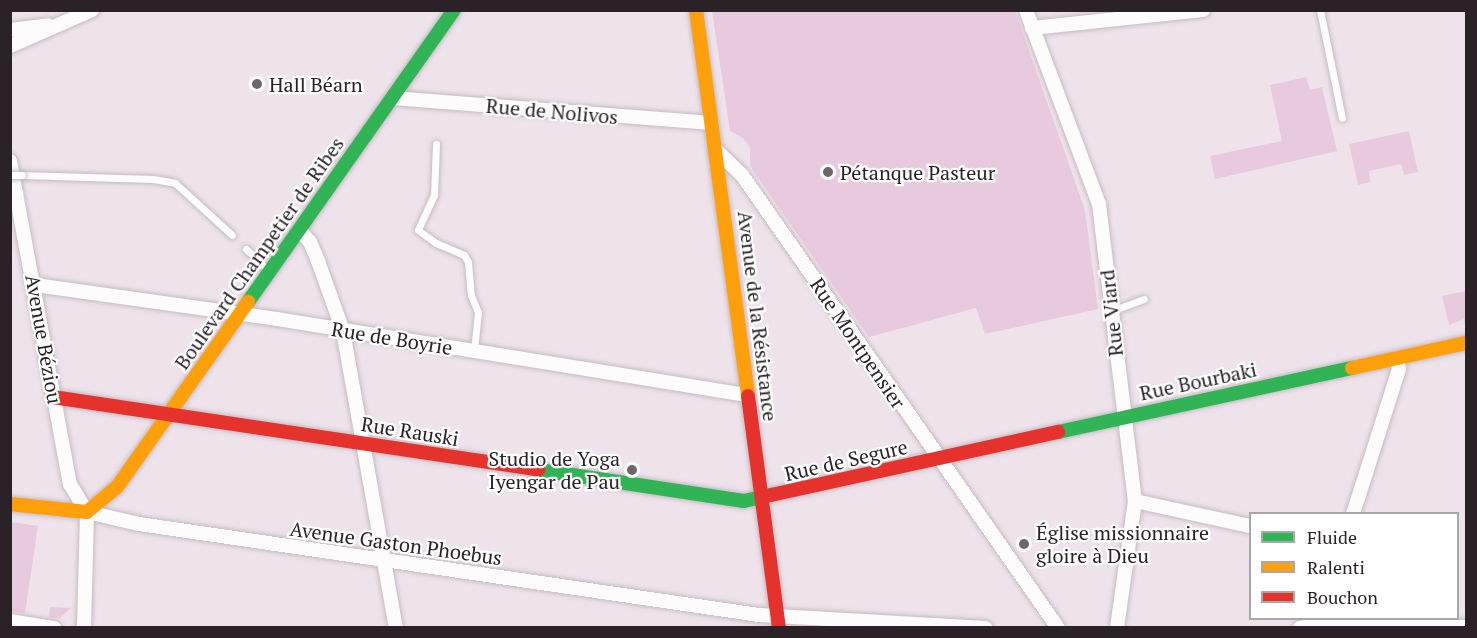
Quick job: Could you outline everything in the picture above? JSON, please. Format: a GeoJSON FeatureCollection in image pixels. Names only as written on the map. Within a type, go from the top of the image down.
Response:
{"type":"FeatureCollection","features":[{"type":"Feature","properties":{"kind":"street"},"geometry":{"type":"LineString","coordinates":[[10,46],[92,10]]}},
{"type":"Feature","properties":{"kind":"street","name":"Boulevard Champetier de Ribes"},"geometry":{"type":"LineString","coordinates":[[87,512],[117,487],[454,10]]}},
{"type":"Feature","properties":{"kind":"street","name":"Avenue de la Résistance"},"geometry":{"type":"LineString","coordinates":[[696,10],[778,621]]}},
{"type":"Feature","properties":{"kind":"street","name":"Rue Viard"},"geometry":{"type":"LineString","coordinates":[[1026,10],[1099,204],[1123,418],[1135,501],[1117,627]]}},
{"type":"Feature","properties":{"kind":"street"},"geometry":{"type":"LineString","coordinates":[[1032,28],[1203,10]]}},
{"type":"Feature","properties":{"kind":"street"},"geometry":{"type":"LineString","coordinates":[[10,30],[62,24]]}},
{"type":"Feature","properties":{"kind":"street","name":"Rue de Nolivos"},"geometry":{"type":"LineString","coordinates":[[393,98],[711,123]]}},
{"type":"Feature","properties":{"kind":"street","name":"Rue Montpensier"},"geometry":{"type":"LineString","coordinates":[[716,150],[742,175],[1051,625]]}},
{"type":"Feature","properties":{"kind":"street","name":"Avenue Béziou"},"geometry":{"type":"LineString","coordinates":[[10,161],[35,285],[70,484],[87,512]]}},
{"type":"Feature","properties":{"kind":"street"},"geometry":{"type":"LineString","coordinates":[[299,230],[310,242],[343,331],[396,627]]}},
{"type":"Feature","properties":{"kind":"street","name":"Rue de Boyrie"},"geometry":{"type":"LineString","coordinates":[[35,285],[238,314],[748,395]]}},
{"type":"Feature","properties":{"kind":"street","name":"Rue Bourbaki"},"geometry":{"type":"LineString","coordinates":[[938,459],[1467,343]]}},
{"type":"Feature","properties":{"kind":"street"},"geometry":{"type":"LineString","coordinates":[[1353,512],[1399,369],[1398,358]]}},
{"type":"Feature","properties":{"kind":"street","name":"Rue Rauski"},"geometry":{"type":"LineString","coordinates":[[53,397],[744,501],[762,499]]}},
{"type":"Feature","properties":{"kind":"street","name":"Rue de Segure"},"geometry":{"type":"LineString","coordinates":[[762,499],[938,459]]}},
{"type":"Feature","properties":{"kind":"street"},"geometry":{"type":"LineString","coordinates":[[1135,501],[1249,526]]}},
{"type":"Feature","properties":{"kind":"street","name":"Avenue Gaston Phoebus"},"geometry":{"type":"LineString","coordinates":[[10,504],[87,512],[139,524],[759,615],[778,621],[986,627]]}},
{"type":"Feature","properties":{"kind":"street"},"geometry":{"type":"LineString","coordinates":[[84,627],[87,512]]}},
{"type":"Feature","properties":{"kind":"street"},"geometry":{"type":"LineString","coordinates":[[10,621],[54,627]]}},
{"type":"Feature","properties":{"kind":"street"},"geometry":{"type":"LineString","coordinates":[[1300,627],[1319,621],[1467,627]]}},
{"type":"Feature","properties":{"kind":"lane"},"geometry":{"type":"LineString","coordinates":[[1320,10],[1342,118]]}},
{"type":"Feature","properties":{"kind":"lane"},"geometry":{"type":"LineString","coordinates":[[436,144],[434,195],[418,230],[436,243],[464,255],[468,262],[471,295],[478,312],[474,351]]}},
{"type":"Feature","properties":{"kind":"lane"},"geometry":{"type":"LineString","coordinates":[[10,175],[153,178],[175,183],[232,235]]}},
{"type":"Feature","properties":{"kind":"lane"},"geometry":{"type":"LineString","coordinates":[[246,249],[269,271]]}},
{"type":"Feature","properties":{"kind":"lane"},"geometry":{"type":"LineString","coordinates":[[1111,311],[1144,298]]}},
{"type":"Feature","properties":{"kind":"shaded area"},"geometry":{"type":"Polygon","coordinates":[[[712,11],[1015,11],[1085,210],[1098,309],[985,334],[976,308],[869,337],[754,172],[750,165],[750,148],[743,138],[730,131],[712,11]]]}},
{"type":"Feature","properties":{"kind":"shaded area"},"geometry":{"type":"Polygon","coordinates":[[[1306,77],[1310,90],[1322,87],[1337,151],[1215,179],[1210,156],[1282,141],[1270,85],[1306,77]]]}},
{"type":"Feature","properties":{"kind":"shaded area"},"geometry":{"type":"Polygon","coordinates":[[[1409,131],[1418,172],[1404,175],[1401,164],[1369,171],[1370,182],[1358,185],[1349,144],[1409,131]]]}},
{"type":"Feature","properties":{"kind":"shaded area"},"geometry":{"type":"Polygon","coordinates":[[[1466,291],[1466,331],[1464,319],[1449,325],[1442,296],[1466,291]]]}},
{"type":"Feature","properties":{"kind":"shaded area"},"geometry":{"type":"Polygon","coordinates":[[[11,522],[38,526],[25,613],[11,611],[11,522]]]}},
{"type":"Feature","properties":{"kind":"shaded area"},"geometry":{"type":"Polygon","coordinates":[[[50,607],[71,608],[60,618],[49,617],[50,607]]]}},
{"type":"Feature","properties":{"kind":"traffic: fast"},"geometry":{"type":"LineString","coordinates":[[248,302],[454,10]]}},
{"type":"Feature","properties":{"kind":"traffic: fast"},"geometry":{"type":"LineString","coordinates":[[1058,432],[1352,368]]}},
{"type":"Feature","properties":{"kind":"traffic: fast"},"geometry":{"type":"LineString","coordinates":[[539,470],[744,501],[771,495]]}},
{"type":"Feature","properties":{"kind":"traffic: slow"},"geometry":{"type":"LineString","coordinates":[[696,10],[748,396]]}},
{"type":"Feature","properties":{"kind":"traffic: slow"},"geometry":{"type":"LineString","coordinates":[[10,504],[87,512],[117,487],[248,302]]}},
{"type":"Feature","properties":{"kind":"traffic: slow"},"geometry":{"type":"LineString","coordinates":[[1352,368],[1466,343]]}},
{"type":"Feature","properties":{"kind":"traffic: jam"},"geometry":{"type":"LineString","coordinates":[[748,396],[779,628]]}},
{"type":"Feature","properties":{"kind":"traffic: jam"},"geometry":{"type":"LineString","coordinates":[[53,397],[539,470]]}},
{"type":"Feature","properties":{"kind":"traffic: jam"},"geometry":{"type":"LineString","coordinates":[[771,495],[1058,432]]}},
{"type":"Feature","properties":{"kind":"place","name":"Hall Béarn"},"geometry":{"type":"Point","coordinates":[257,84]}},
{"type":"Feature","properties":{"kind":"place","name":"Pétanque Pasteur"},"geometry":{"type":"Point","coordinates":[828,172]}},
{"type":"Feature","properties":{"kind":"place","name":"Studio de Yoga Iyengar de Pau"},"geometry":{"type":"Point","coordinates":[632,470]}},
{"type":"Feature","properties":{"kind":"place","name":"Église missionnaire gloire à Dieu"},"geometry":{"type":"Point","coordinates":[1024,544]}}]}
